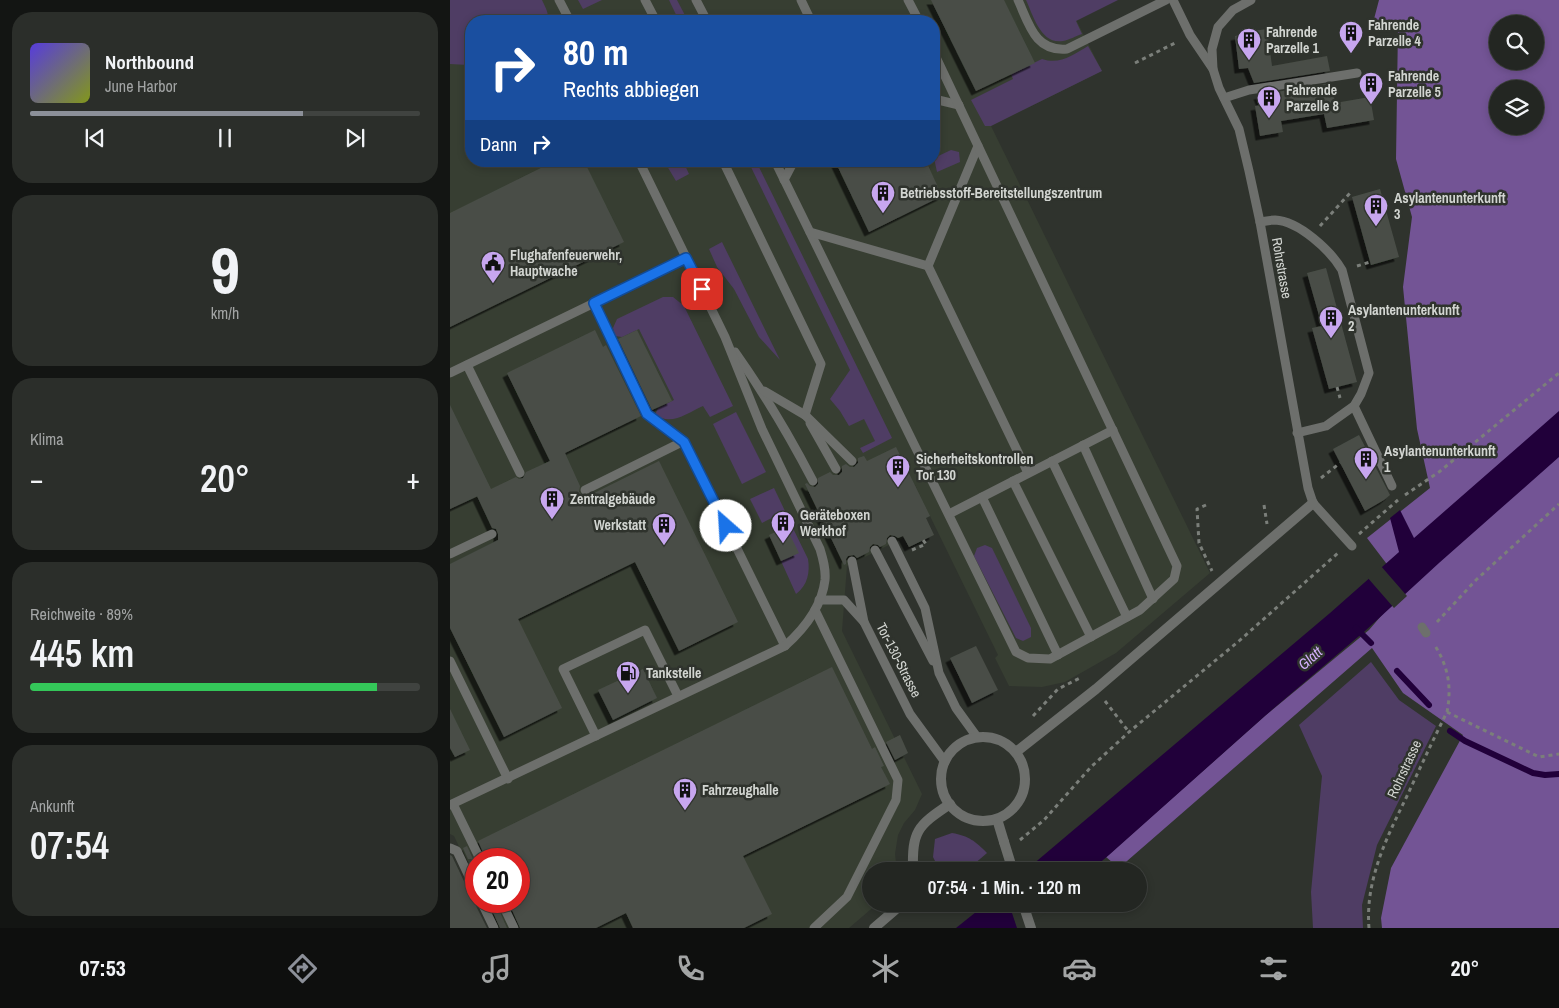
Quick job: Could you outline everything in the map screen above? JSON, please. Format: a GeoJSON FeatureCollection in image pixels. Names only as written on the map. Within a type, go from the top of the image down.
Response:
{"type":"FeatureCollection","features":[{"type":"Feature","properties":{"kind":"street"},"geometry":{"type":"LineString","coordinates":[[1016,752],[1096,689],[1313,502]]}},
{"type":"Feature","properties":{"kind":"street"},"geometry":{"type":"LineString","coordinates":[[988,736],[1008,744],[1022,762],[1025,773],[1022,796],[1016,806],[1007,813],[987,821],[966,817],[950,804],[944,794],[942,783],[942,772],[950,753],[958,745],[977,737],[988,736]]}},
{"type":"Feature","properties":{"kind":"street"},"geometry":{"type":"LineString","coordinates":[[913,862],[912,848],[919,828],[950,804]]}},
{"type":"Feature","properties":{"kind":"street"},"geometry":{"type":"LineString","coordinates":[[997,818],[1010,844],[1012,862]]}},
{"type":"Feature","properties":{"kind":"street"},"geometry":{"type":"LineString","coordinates":[[874,928],[893,912]]}},
{"type":"Feature","properties":{"kind":"street"},"geometry":{"type":"LineString","coordinates":[[1026,912],[1031,928]]}},
{"type":"Feature","properties":{"kind":"lane"},"geometry":{"type":"LineString","coordinates":[[559,0],[567,15]]}},
{"type":"Feature","properties":{"kind":"lane"},"geometry":{"type":"LineString","coordinates":[[645,0],[653,15]]}},
{"type":"Feature","properties":{"kind":"lane"},"geometry":{"type":"LineString","coordinates":[[696,0],[704,15]]}},
{"type":"Feature","properties":{"kind":"lane"},"geometry":{"type":"LineString","coordinates":[[801,0],[808,15]]}},
{"type":"Feature","properties":{"kind":"lane"},"geometry":{"type":"LineString","coordinates":[[908,0],[915,15]]}},
{"type":"Feature","properties":{"kind":"lane"},"geometry":{"type":"LineString","coordinates":[[1018,0],[1041,43],[1049,48],[1058,50],[1067,49],[1166,0]]}},
{"type":"Feature","properties":{"kind":"lane"},"geometry":{"type":"LineString","coordinates":[[1173,0],[1190,35],[1213,69]]}},
{"type":"Feature","properties":{"kind":"lane","name":"Rohrstrasse"},"geometry":{"type":"LineString","coordinates":[[1251,0],[1233,10],[1218,27],[1212,49],[1213,69],[1239,129],[1260,222],[1308,488],[1313,502],[1351,544]]}},
{"type":"Feature","properties":{"kind":"lane"},"geometry":{"type":"LineString","coordinates":[[778,167],[1016,652],[1028,658],[1050,659],[1140,610],[1174,579],[1178,566],[940,66]]}},
{"type":"Feature","properties":{"kind":"lane"},"geometry":{"type":"LineString","coordinates":[[1224,98],[1249,90],[1356,73]]}},
{"type":"Feature","properties":{"kind":"lane"},"geometry":{"type":"LineString","coordinates":[[940,101],[958,105]]}},
{"type":"Feature","properties":{"kind":"lane"},"geometry":{"type":"LineString","coordinates":[[928,266],[978,146]]}},
{"type":"Feature","properties":{"kind":"lane"},"geometry":{"type":"LineString","coordinates":[[474,848],[451,804],[508,779],[785,646],[800,632],[815,610],[825,580],[824,564],[820,549],[762,429],[725,337],[642,167]]}},
{"type":"Feature","properties":{"kind":"lane"},"geometry":{"type":"LineString","coordinates":[[726,167],[821,364],[805,414],[836,469]]}},
{"type":"Feature","properties":{"kind":"lane"},"geometry":{"type":"LineString","coordinates":[[784,180],[791,167]]}},
{"type":"Feature","properties":{"kind":"lane"},"geometry":{"type":"LineString","coordinates":[[1260,222],[1276,220],[1290,224],[1311,236],[1335,258],[1342,270],[1369,373],[1354,406],[1326,426],[1297,433]]}},
{"type":"Feature","properties":{"kind":"lane"},"geometry":{"type":"LineString","coordinates":[[810,232],[928,266],[1028,473]]}},
{"type":"Feature","properties":{"kind":"lane"},"geometry":{"type":"LineString","coordinates":[[450,373],[686,258]]}},
{"type":"Feature","properties":{"kind":"lane"},"geometry":{"type":"LineString","coordinates":[[594,303],[647,414],[684,442],[785,646]]}},
{"type":"Feature","properties":{"kind":"lane"},"geometry":{"type":"LineString","coordinates":[[725,337],[761,389],[788,434],[812,480]]}},
{"type":"Feature","properties":{"kind":"lane"},"geometry":{"type":"LineString","coordinates":[[467,365],[520,473]]}},
{"type":"Feature","properties":{"kind":"lane"},"geometry":{"type":"LineString","coordinates":[[761,389],[805,414],[852,461]]}},
{"type":"Feature","properties":{"kind":"lane"},"geometry":{"type":"LineString","coordinates":[[1354,406],[1392,486]]}},
{"type":"Feature","properties":{"kind":"lane"},"geometry":{"type":"LineString","coordinates":[[949,514],[1113,430]]}},
{"type":"Feature","properties":{"kind":"lane"},"geometry":{"type":"LineString","coordinates":[[586,490],[684,442]]}},
{"type":"Feature","properties":{"kind":"lane"},"geometry":{"type":"LineString","coordinates":[[1083,445],[1153,599]]}},
{"type":"Feature","properties":{"kind":"lane"},"geometry":{"type":"LineString","coordinates":[[1052,461],[1127,617]]}},
{"type":"Feature","properties":{"kind":"lane"},"geometry":{"type":"LineString","coordinates":[[1013,481],[1091,637]]}},
{"type":"Feature","properties":{"kind":"lane"},"geometry":{"type":"LineString","coordinates":[[982,497],[1058,655]]}},
{"type":"Feature","properties":{"kind":"lane"},"geometry":{"type":"LineString","coordinates":[[450,554],[492,534]]}},
{"type":"Feature","properties":{"kind":"lane","name":"Tor-130-Strasse"},"geometry":{"type":"LineString","coordinates":[[892,541],[924,608],[939,673]]}},
{"type":"Feature","properties":{"kind":"lane","name":"Tor-130-Strasse"},"geometry":{"type":"LineString","coordinates":[[875,550],[956,708],[977,737]]}},
{"type":"Feature","properties":{"kind":"lane","name":"Tor-130-Strasse"},"geometry":{"type":"LineString","coordinates":[[852,561],[864,622],[910,714],[945,762]]}},
{"type":"Feature","properties":{"kind":"lane"},"geometry":{"type":"LineString","coordinates":[[819,600],[844,600],[864,622]]}},
{"type":"Feature","properties":{"kind":"lane"},"geometry":{"type":"LineString","coordinates":[[814,928],[847,897],[896,800],[898,780],[815,610]]}},
{"type":"Feature","properties":{"kind":"lane"},"geometry":{"type":"LineString","coordinates":[[596,736],[563,668],[645,630],[678,696]]}},
{"type":"Feature","properties":{"kind":"lane"},"geometry":{"type":"LineString","coordinates":[[450,661],[508,779]]}},
{"type":"Feature","properties":{"kind":"lane"},"geometry":{"type":"LineString","coordinates":[[450,848],[457,851],[465,868]]}},
{"type":"Feature","properties":{"kind":"lane"},"geometry":{"type":"LineString","coordinates":[[487,913],[494,928]]}},
{"type":"Feature","properties":{"kind":"lane"},"geometry":{"type":"LineString","coordinates":[[507,913],[514,928]]}},
{"type":"Feature","properties":{"kind":"path"},"geometry":{"type":"LineString","coordinates":[[1135,63],[1190,35]]}},
{"type":"Feature","properties":{"kind":"path"},"geometry":{"type":"LineString","coordinates":[[1311,236],[1350,193]]}},
{"type":"Feature","properties":{"kind":"path"},"geometry":{"type":"LineString","coordinates":[[1010,844],[1044,820],[1092,768],[1129,732],[1239,641],[1351,544],[1405,494],[1439,472],[1559,373]]}},
{"type":"Feature","properties":{"kind":"path"},"geometry":{"type":"LineString","coordinates":[[1308,488],[1340,463]]}},
{"type":"Feature","properties":{"kind":"path","name":"Rohrstrasse"},"geometry":{"type":"LineString","coordinates":[[1369,928],[1370,899],[1375,872],[1384,845],[1447,712],[1450,689],[1449,677],[1444,664],[1424,630],[1559,504]]}},
{"type":"Feature","properties":{"kind":"path"},"geometry":{"type":"LineString","coordinates":[[1206,505],[1197,510],[1199,543],[1214,574]]}},
{"type":"Feature","properties":{"kind":"path"},"geometry":{"type":"LineString","coordinates":[[909,551],[918,545],[926,544],[923,540]]}},
{"type":"Feature","properties":{"kind":"path"},"geometry":{"type":"LineString","coordinates":[[1028,721],[1058,689],[1084,676]]}},
{"type":"Feature","properties":{"kind":"path"},"geometry":{"type":"LineString","coordinates":[[1096,689],[1129,732]]}},
{"type":"Feature","properties":{"kind":"path"},"geometry":{"type":"LineString","coordinates":[[1447,712],[1539,757],[1559,754]]}},
{"type":"Feature","properties":{"kind":"path"},"geometry":{"type":"LineString","coordinates":[[995,862],[1000,858]]}},
{"type":"Feature","properties":{"kind":"shaded area"},"geometry":{"type":"Polygon","coordinates":[[[450,0],[1066,0],[1102,71],[991,126],[1210,573],[1116,653],[1065,682],[1042,687],[1009,686],[995,658],[998,655],[930,516],[909,526],[905,537],[847,566],[842,631],[922,794],[915,810],[904,823],[898,835],[895,854],[896,862],[862,862],[862,912],[868,912],[849,928],[499,928],[492,913],[530,913],[530,848],[465,848],[465,859],[454,836],[450,834],[450,0]]]}},
{"type":"Feature","properties":{"kind":"shaded area"},"geometry":{"type":"Polygon","coordinates":[[[450,0],[542,0],[548,15],[465,15],[465,65],[450,64],[450,0]]]}},
{"type":"Feature","properties":{"kind":"shaded area"},"geometry":{"type":"Polygon","coordinates":[[[578,0],[602,0],[583,9],[578,0]]]}},
{"type":"Feature","properties":{"kind":"shaded area"},"geometry":{"type":"Polygon","coordinates":[[[669,0],[677,0],[685,15],[676,15],[669,0]]]}},
{"type":"Feature","properties":{"kind":"shaded area"},"geometry":{"type":"Polygon","coordinates":[[[1026,0],[1118,0],[1076,21],[1082,34],[1063,41],[1055,41],[1043,34],[1026,0]]]}},
{"type":"Feature","properties":{"kind":"shaded area"},"geometry":{"type":"Polygon","coordinates":[[[1379,0],[1559,0],[1559,928],[1382,928],[1381,918],[1391,868],[1463,735],[1403,693],[1372,648],[1126,862],[1112,862],[1106,857],[1266,715],[1369,630],[1405,588],[1367,538],[1430,488],[1417,429],[1403,287],[1412,217],[1396,159],[1398,27],[1374,19],[1379,0]]]}},
{"type":"Feature","properties":{"kind":"shaded area"},"geometry":{"type":"Polygon","coordinates":[[[1088,46],[1102,71],[991,126],[985,126],[971,100],[1013,79],[1011,74],[1042,59],[1049,61],[1061,60],[1072,56],[1088,46]]]}},
{"type":"Feature","properties":{"kind":"shaded area"},"geometry":{"type":"Polygon","coordinates":[[[951,150],[959,152],[960,162],[937,172],[936,167],[940,167],[940,155],[951,150]]]}},
{"type":"Feature","properties":{"kind":"shaded area"},"geometry":{"type":"Polygon","coordinates":[[[668,167],[686,167],[689,174],[676,181],[668,167]]]}},
{"type":"Feature","properties":{"kind":"shaded area"},"geometry":{"type":"Polygon","coordinates":[[[751,167],[759,167],[892,438],[863,453],[860,448],[875,441],[864,419],[849,426],[830,399],[850,370],[751,167]]]}},
{"type":"Feature","properties":{"kind":"shaded area"},"geometry":{"type":"Polygon","coordinates":[[[722,242],[780,360],[759,337],[734,289],[717,267],[709,249],[722,242]]]}},
{"type":"Feature","properties":{"kind":"shaded area"},"geometry":{"type":"Polygon","coordinates":[[[663,297],[673,297],[684,306],[733,406],[710,417],[703,406],[673,419],[661,418],[655,415],[658,408],[674,400],[639,329],[622,337],[615,336],[613,328],[617,319],[663,297]]]}},
{"type":"Feature","properties":{"kind":"shaded area"},"geometry":{"type":"Polygon","coordinates":[[[736,412],[766,472],[742,484],[713,424],[736,412]]]}},
{"type":"Feature","properties":{"kind":"shaded area"},"geometry":{"type":"Polygon","coordinates":[[[774,488],[785,511],[762,523],[750,499],[774,488]]]}},
{"type":"Feature","properties":{"kind":"shaded area"},"geometry":{"type":"Polygon","coordinates":[[[787,516],[808,559],[809,569],[806,582],[796,594],[781,561],[798,553],[781,519],[787,516]]]}},
{"type":"Feature","properties":{"kind":"shaded area"},"geometry":{"type":"Polygon","coordinates":[[[985,545],[992,548],[1031,628],[1031,637],[1023,641],[1016,638],[974,556],[977,548],[985,545]]]}},
{"type":"Feature","properties":{"kind":"shaded area"},"geometry":{"type":"Polygon","coordinates":[[[1371,662],[1399,700],[1436,726],[1377,845],[1362,905],[1363,928],[1313,928],[1311,892],[1322,776],[1299,725],[1371,662]]]}},
{"type":"Feature","properties":{"kind":"shaded area"},"geometry":{"type":"Polygon","coordinates":[[[952,833],[971,840],[987,853],[976,862],[936,862],[933,857],[935,839],[952,833]]]}},
{"type":"Feature","properties":{"kind":"water","name":"Glatt"},"geometry":{"type":"Polygon","coordinates":[[[1559,411],[1559,457],[1365,631],[1266,715],[1109,855],[1101,862],[1036,862],[1330,613],[1399,552],[1390,518],[1400,510],[1414,538],[1559,411]]]}},
{"type":"Feature","properties":{"kind":"water"},"geometry":{"type":"Polygon","coordinates":[[[976,912],[1043,912],[1024,928],[956,928],[976,912]]]}},
{"type":"Feature","properties":{"kind":"pier"},"geometry":{"type":"Polygon","coordinates":[[[1380,565],[1407,596],[1394,608],[1367,577],[1380,565]]]}},
{"type":"Feature","properties":{"kind":"pier"},"geometry":{"type":"Polygon","coordinates":[[[1012,912],[1046,912],[1028,928],[1017,928],[1012,912]]]}},
{"type":"Feature","properties":{"kind":"building"},"geometry":{"type":"Polygon","coordinates":[[[931,0],[1004,0],[1035,63],[976,91],[931,0]]]}},
{"type":"Feature","properties":{"kind":"building"},"geometry":{"type":"Polygon","coordinates":[[[1267,29],[1272,66],[1327,56],[1330,71],[1254,83],[1248,68],[1239,69],[1235,36],[1267,29]]]}},
{"type":"Feature","properties":{"kind":"building"},"geometry":{"type":"Polygon","coordinates":[[[1332,83],[1335,103],[1370,97],[1374,120],[1327,128],[1324,114],[1281,121],[1283,132],[1260,136],[1255,106],[1262,105],[1258,95],[1332,83]]]}},
{"type":"Feature","properties":{"kind":"building","name":"Flughafenfeuerwehr, Hauptwache"},"geometry":{"type":"Polygon","coordinates":[[[543,167],[587,167],[624,242],[450,327],[450,213],[543,167]]]}},
{"type":"Feature","properties":{"kind":"building","name":"Betriebsstoff-Bereitstellungszentrum"},"geometry":{"type":"Polygon","coordinates":[[[838,167],[929,167],[942,196],[869,232],[838,167]]]}},
{"type":"Feature","properties":{"kind":"building","name":"Asylantenunterkunft 3"},"geometry":{"type":"Polygon","coordinates":[[[1380,189],[1399,257],[1371,265],[1352,197],[1380,189]]]}},
{"type":"Feature","properties":{"kind":"building","name":"Asylantenunterkunft 2"},"geometry":{"type":"Polygon","coordinates":[[[1326,268],[1357,382],[1329,389],[1312,328],[1322,326],[1307,273],[1326,268]]]}},
{"type":"Feature","properties":{"kind":"building"},"geometry":{"type":"Polygon","coordinates":[[[595,330],[603,347],[606,345],[641,416],[565,453],[580,486],[579,492],[586,497],[659,461],[738,622],[679,651],[635,562],[518,619],[562,708],[504,737],[450,628],[450,564],[498,540],[496,529],[492,528],[477,496],[450,509],[450,405],[491,489],[516,477],[519,479],[523,478],[526,472],[550,461],[507,373],[595,330]]]}},
{"type":"Feature","properties":{"kind":"building"},"geometry":{"type":"Polygon","coordinates":[[[637,330],[672,401],[652,410],[618,339],[637,330]]]}},
{"type":"Feature","properties":{"kind":"building","name":"Asylantenunterkunft 1"},"geometry":{"type":"Polygon","coordinates":[[[1359,435],[1390,495],[1365,511],[1333,449],[1359,435]]]}},
{"type":"Feature","properties":{"kind":"building"},"geometry":{"type":"Polygon","coordinates":[[[896,447],[930,516],[926,518],[934,535],[909,547],[903,536],[898,538],[890,535],[887,538],[886,544],[880,547],[873,544],[869,552],[857,558],[854,555],[848,556],[844,565],[805,484],[807,483],[815,487],[818,484],[818,478],[830,472],[833,475],[839,475],[842,472],[842,466],[846,464],[854,467],[858,463],[858,458],[864,456],[867,461],[896,447]]]}},
{"type":"Feature","properties":{"kind":"building","name":"Geräteboxen Werkhof"},"geometry":{"type":"Polygon","coordinates":[[[786,527],[799,553],[781,561],[769,535],[786,527]]]}},
{"type":"Feature","properties":{"kind":"building"},"geometry":{"type":"Polygon","coordinates":[[[976,646],[998,690],[972,703],[950,658],[976,646]]]}},
{"type":"Feature","properties":{"kind":"building","name":"Fahrzeughalle"},"geometry":{"type":"Polygon","coordinates":[[[832,667],[872,749],[875,747],[884,766],[881,767],[890,784],[743,856],[772,914],[744,928],[633,928],[626,913],[596,928],[520,928],[513,913],[530,913],[530,848],[481,848],[478,841],[832,667]]]}},
{"type":"Feature","properties":{"kind":"building","name":"Tankstelle"},"geometry":{"type":"Polygon","coordinates":[[[643,669],[657,698],[613,720],[598,690],[643,669]]]}},
{"type":"Feature","properties":{"kind":"building"},"geometry":{"type":"Polygon","coordinates":[[[450,709],[470,750],[455,757],[450,748],[450,709]]]}},
{"type":"Feature","properties":{"kind":"building"},"geometry":{"type":"Polygon","coordinates":[[[900,735],[908,753],[895,760],[886,742],[900,735]]]}},
{"type":"Feature","properties":{"kind":"building"},"geometry":{"type":"Polygon","coordinates":[[[450,855],[465,883],[465,913],[480,913],[487,928],[450,928],[450,855]]]}},
{"type":"Feature","properties":{"kind":"building"},"geometry":{"type":"Polygon","coordinates":[[[493,913],[500,913],[507,928],[500,928],[493,913]]]}},
{"type":"Feature","properties":{"kind":"waterway"},"geometry":{"type":"LineString","coordinates":[[1356,628],[1371,643]]}},
{"type":"Feature","properties":{"kind":"waterway"},"geometry":{"type":"LineString","coordinates":[[1397,671],[1429,705]]}},
{"type":"Feature","properties":{"kind":"waterway"},"geometry":{"type":"LineString","coordinates":[[1450,731],[1465,741],[1533,773],[1545,775],[1559,774]]}},
{"type":"Feature","properties":{"kind":"place","name":"Fahrende Parzelle 4"},"geometry":{"type":"Point","coordinates":[1351,54]}},
{"type":"Feature","properties":{"kind":"place","name":"Fahrende Parzelle 1"},"geometry":{"type":"Point","coordinates":[1249,61]}},
{"type":"Feature","properties":{"kind":"place","name":"Fahrende Parzelle 5"},"geometry":{"type":"Point","coordinates":[1371,105]}},
{"type":"Feature","properties":{"kind":"place","name":"Fahrende Parzelle 8"},"geometry":{"type":"Point","coordinates":[1269,119]}},
{"type":"Feature","properties":{"kind":"place","name":"Betriebsstoff-Bereitstellungszentrum"},"geometry":{"type":"Point","coordinates":[883,214]}},
{"type":"Feature","properties":{"kind":"place","name":"Asylantenunterkunft 3"},"geometry":{"type":"Point","coordinates":[1376,227]}},
{"type":"Feature","properties":{"kind":"place","name":"Flughafenfeuerwehr, Hauptwache"},"geometry":{"type":"Point","coordinates":[493,284]}},
{"type":"Feature","properties":{"kind":"place","name":"Asylantenunterkunft 2"},"geometry":{"type":"Point","coordinates":[1331,339]}},
{"type":"Feature","properties":{"kind":"place","name":"Asylantenunterkunft 1"},"geometry":{"type":"Point","coordinates":[1366,480]}},
{"type":"Feature","properties":{"kind":"place","name":"Sicherheitskontrollen Tor 130"},"geometry":{"type":"Point","coordinates":[898,488]}},
{"type":"Feature","properties":{"kind":"place","name":"Zentralgebäude"},"geometry":{"type":"Point","coordinates":[552,520]}},
{"type":"Feature","properties":{"kind":"place","name":"Geräteboxen Werkhof"},"geometry":{"type":"Point","coordinates":[783,544]}},
{"type":"Feature","properties":{"kind":"place","name":"Werkstatt"},"geometry":{"type":"Point","coordinates":[664,546]}},
{"type":"Feature","properties":{"kind":"place","name":"Tankstelle"},"geometry":{"type":"Point","coordinates":[628,694]}},
{"type":"Feature","properties":{"kind":"place","name":"Fahrzeughalle"},"geometry":{"type":"Point","coordinates":[685,811]}},
{"type":"Feature","properties":{"kind":"route"},"geometry":{"type":"LineString","coordinates":[[702,289],[686,258],[594,303],[647,414],[684,442],[726,526]]}}]}
